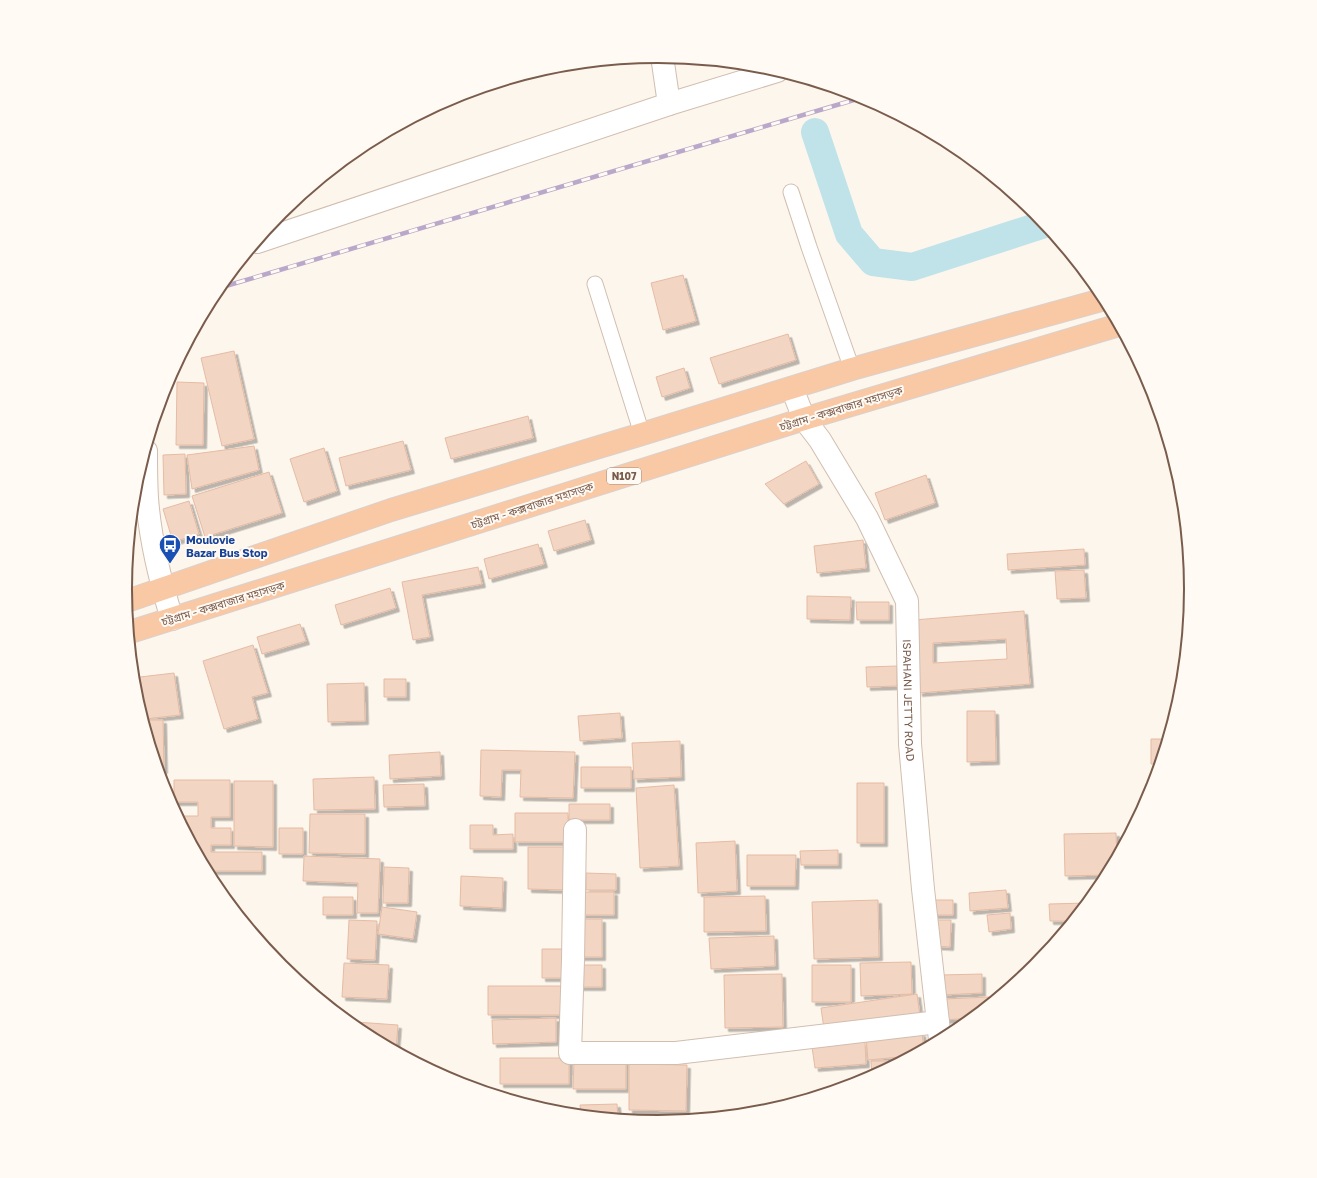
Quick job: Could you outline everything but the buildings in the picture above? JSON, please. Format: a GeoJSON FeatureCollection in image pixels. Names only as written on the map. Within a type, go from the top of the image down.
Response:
{"type":"FeatureCollection","features":[{"type":"Feature","properties":{"kind":"highway"},"geometry":{"type":"LineString","coordinates":[[133,599],[392,510],[852,369],[1098,301]]}},
{"type":"Feature","properties":{"kind":"highway","name":"চট্টগ্রাম - কক্সবাজার মহাসড়ক"},"geometry":{"type":"LineString","coordinates":[[135,631],[804,419],[1114,326]]}},
{"type":"Feature","properties":{"kind":"street"},"geometry":{"type":"LineString","coordinates":[[663,63],[669,104]]}},
{"type":"Feature","properties":{"kind":"street"},"geometry":{"type":"LineString","coordinates":[[266,239],[669,104],[765,74]]}},
{"type":"Feature","properties":{"kind":"street","name":"ISPAHANI JETTY ROAD"},"geometry":{"type":"LineString","coordinates":[[792,388],[804,419],[820,440],[867,518],[908,601],[910,744],[939,1031]]}},
{"type":"Feature","properties":{"kind":"street"},"geometry":{"type":"LineString","coordinates":[[146,470],[147,498],[155,552],[172,619]]}},
{"type":"Feature","properties":{"kind":"street"},"geometry":{"type":"LineString","coordinates":[[574,830],[573,960],[570,1053],[676,1053],[939,1031]]}},
{"type":"Feature","properties":{"kind":"lane"},"geometry":{"type":"LineString","coordinates":[[792,192],[809,247],[852,369]]}},
{"type":"Feature","properties":{"kind":"lane"},"geometry":{"type":"LineString","coordinates":[[595,284],[642,434]]}},
{"type":"Feature","properties":{"kind":"waterway"},"geometry":{"type":"LineString","coordinates":[[815,132],[849,234],[873,262],[912,267],[1039,226]]}},
{"type":"Feature","properties":{"kind":"railway"},"geometry":{"type":"LineString","coordinates":[[230,285],[853,100]]}},
{"type":"Feature","properties":{"kind":"place","name":"Moulovie Bazar Bus Stop"},"geometry":{"type":"Point","coordinates":[170,564]}}]}
